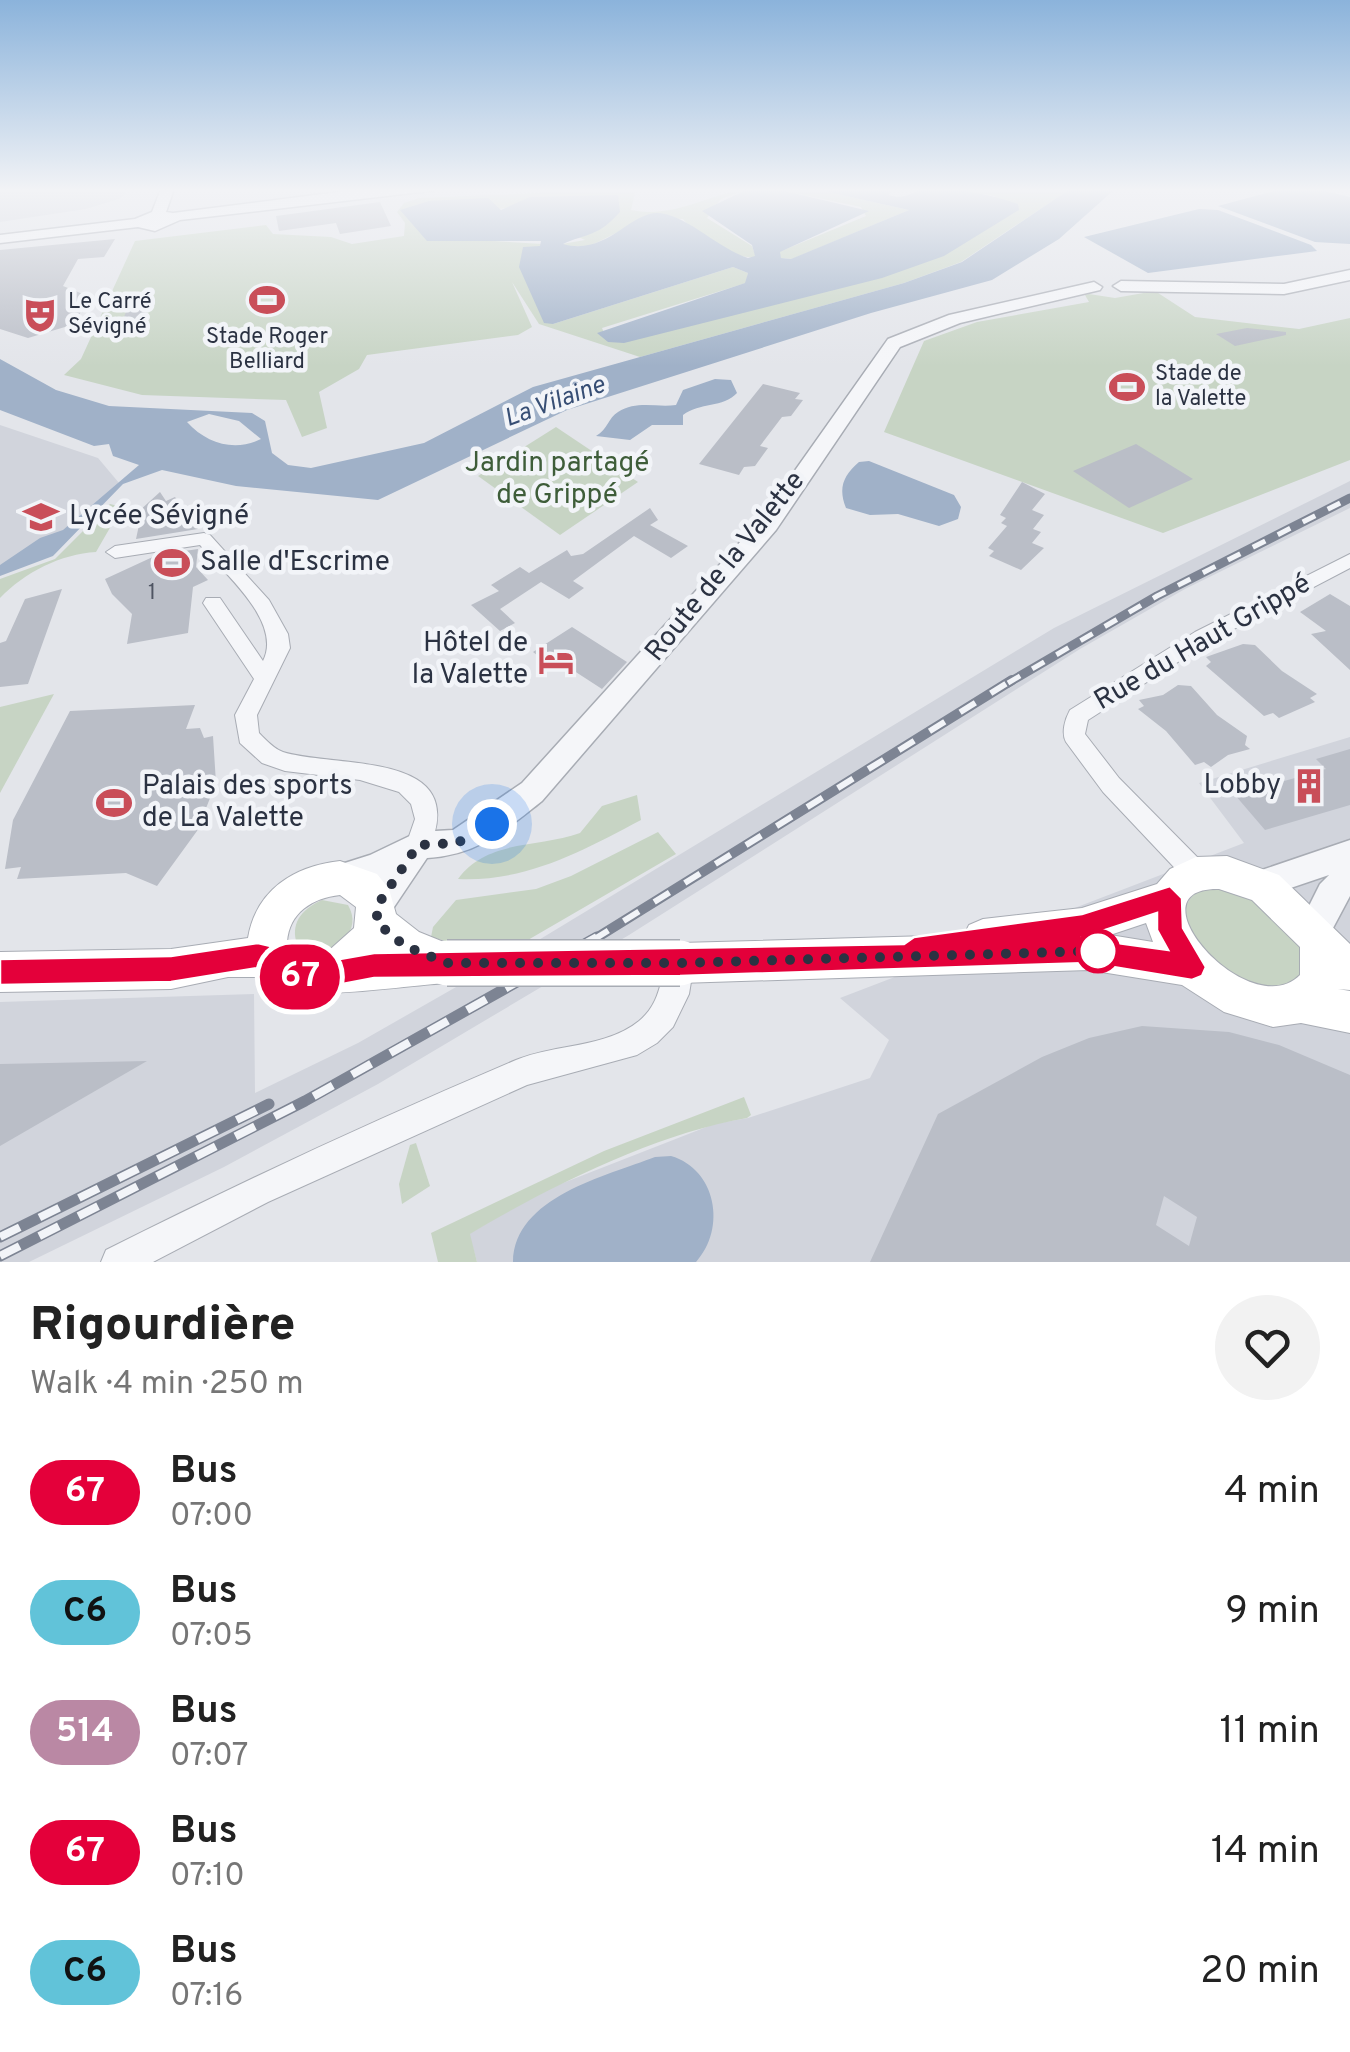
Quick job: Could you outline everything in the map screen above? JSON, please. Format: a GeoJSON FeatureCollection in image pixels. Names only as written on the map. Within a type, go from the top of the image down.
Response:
{"type":"FeatureCollection","features":[{"type":"Feature","properties":{"kind":"main road"},"geometry":{"type":"LineString","coordinates":[[876,955],[1082,926],[1182,886],[1232,874],[1262,884],[1296,910],[1328,949],[1322,979],[1302,1002]]}},
{"type":"Feature","properties":{"kind":"main road"},"geometry":{"type":"LineString","coordinates":[[134,969],[240,936],[309,884],[340,878],[364,886],[377,915],[405,946],[447,963]]}},
{"type":"Feature","properties":{"kind":"main road"},"geometry":{"type":"LineString","coordinates":[[1182,886],[1170,930],[1192,967],[1218,988],[1269,1007],[1302,1002],[1350,1012]]}},
{"type":"Feature","properties":{"kind":"main road"},"geometry":{"type":"LineString","coordinates":[[275,912],[266,936],[270,957],[294,976],[447,963],[680,968],[876,955],[1089,950],[1192,967]]}},
{"type":"Feature","properties":{"kind":"main road"},"geometry":{"type":"LineString","coordinates":[[338,970],[368,945],[377,915]]}},
{"type":"Feature","properties":{"kind":"main road"},"geometry":{"type":"LineString","coordinates":[[0,972],[134,969],[270,957]]}},
{"type":"Feature","properties":{"kind":"street","name":"Route de la Valette"},"geometry":{"type":"LineString","coordinates":[[340,878],[378,866],[418,845],[447,846],[473,836],[559,766],[768,525],[894,344],[994,308],[1094,287],[1100,281],[1120,286],[1284,290],[1350,275]]}},
{"type":"Feature","properties":{"kind":"street"},"geometry":{"type":"LineString","coordinates":[[115,552],[204,539],[254,594],[280,639],[246,715],[248,738],[256,748],[285,762],[391,777],[411,785],[426,798],[418,845],[377,915]]}},
{"type":"Feature","properties":{"kind":"street","name":"Rue du Haut Grippé"},"geometry":{"type":"LineString","coordinates":[[1182,886],[1074,736],[1078,716],[1202,637],[1346,566]]}},
{"type":"Feature","properties":{"kind":"street"},"geometry":{"type":"LineString","coordinates":[[213,603],[264,678]]}},
{"type":"Feature","properties":{"kind":"street"},"geometry":{"type":"LineString","coordinates":[[1262,884],[1350,854]]}},
{"type":"Feature","properties":{"kind":"street"},"geometry":{"type":"LineString","coordinates":[[1328,949],[1330,894],[1350,874]]}},
{"type":"Feature","properties":{"kind":"street"},"geometry":{"type":"LineString","coordinates":[[118,1262],[257,1191],[525,1071],[566,1058],[619,1051],[645,1038],[660,1022],[680,968]]}},
{"type":"Feature","properties":{"kind":"shaded area","name":"Lycée Sévigné"},"geometry":{"type":"Polygon","coordinates":[[[0,425],[98,458],[119,483],[46,552],[0,574],[0,425]]]}},
{"type":"Feature","properties":{"kind":"shaded area"},"geometry":{"type":"Polygon","coordinates":[[[1350,481],[1350,508],[1185,589],[1080,649],[629,935],[378,1084],[224,1167],[29,1262],[0,1262],[0,1002],[254,994],[255,1093],[358,1043],[542,938],[1054,628],[1350,481]]]}},
{"type":"Feature","properties":{"kind":"shaded area"},"geometry":{"type":"Polygon","coordinates":[[[1350,737],[1350,1262],[477,1262],[469,1234],[540,1192],[714,1124],[748,1118],[870,1078],[889,1040],[840,998],[1244,843],[1199,783],[1350,737]]]}},
{"type":"Feature","properties":{"kind":"green space"},"geometry":{"type":"Polygon","coordinates":[[[132,248],[543,248],[553,324],[733,267],[748,273],[746,283],[602,328],[608,342],[858,248],[982,248],[961,262],[904,283],[640,357],[539,324],[512,282],[532,327],[518,335],[367,355],[359,369],[319,392],[327,428],[302,437],[286,400],[142,395],[64,375],[81,359],[132,248]]]}},
{"type":"Feature","properties":{"kind":"green space"},"geometry":{"type":"Polygon","coordinates":[[[720,248],[753,248],[756,257],[747,257],[720,248]]]}},
{"type":"Feature","properties":{"kind":"green space"},"geometry":{"type":"Polygon","coordinates":[[[789,248],[819,248],[792,259],[781,258],[779,252],[789,248]]]}},
{"type":"Feature","properties":{"kind":"green space","name":"Stade de la Valette"},"geometry":{"type":"Polygon","coordinates":[[[1155,291],[1195,317],[1299,329],[1350,318],[1350,460],[1163,533],[884,432],[924,341],[977,322],[1089,302],[1085,295],[1089,294],[1115,298],[1155,291]]]}},
{"type":"Feature","properties":{"kind":"green space","name":"Jardin partagé de Grippé"},"geometry":{"type":"Polygon","coordinates":[[[556,427],[638,482],[560,535],[478,476],[556,427]]]}},
{"type":"Feature","properties":{"kind":"green space"},"geometry":{"type":"Polygon","coordinates":[[[110,504],[122,507],[96,552],[44,566],[0,598],[0,579],[55,559],[110,504]]]}},
{"type":"Feature","properties":{"kind":"green space"},"geometry":{"type":"Polygon","coordinates":[[[54,694],[0,793],[0,707],[54,694]]]}},
{"type":"Feature","properties":{"kind":"green space"},"geometry":{"type":"Polygon","coordinates":[[[637,795],[641,820],[575,853],[531,870],[483,879],[458,879],[470,866],[499,851],[580,833],[602,806],[637,795]]]}},
{"type":"Feature","properties":{"kind":"green space"},"geometry":{"type":"Polygon","coordinates":[[[658,832],[676,854],[521,944],[459,945],[431,937],[433,927],[456,900],[536,889],[571,876],[658,832]]]}},
{"type":"Feature","properties":{"kind":"green space"},"geometry":{"type":"Polygon","coordinates":[[[1214,884],[1274,904],[1306,957],[1299,980],[1261,988],[1246,984],[1232,978],[1207,955],[1183,927],[1190,899],[1214,884]]]}},
{"type":"Feature","properties":{"kind":"green space"},"geometry":{"type":"Polygon","coordinates":[[[322,900],[348,905],[352,924],[344,940],[336,945],[308,951],[296,941],[295,927],[305,911],[322,900]]]}},
{"type":"Feature","properties":{"kind":"green space"},"geometry":{"type":"Polygon","coordinates":[[[744,1097],[751,1115],[747,1118],[677,1136],[604,1164],[470,1234],[477,1262],[438,1262],[431,1233],[604,1151],[744,1097]]]}},
{"type":"Feature","properties":{"kind":"green space"},"geometry":{"type":"Polygon","coordinates":[[[416,1143],[430,1186],[402,1204],[399,1184],[410,1145],[416,1143]]]}},
{"type":"Feature","properties":{"kind":"water"},"geometry":{"type":"Polygon","coordinates":[[[523,248],[727,248],[748,258],[755,256],[753,248],[789,248],[780,252],[781,258],[791,259],[818,248],[957,248],[882,278],[624,343],[608,342],[597,333],[745,283],[748,273],[733,267],[553,324],[544,323],[519,267],[523,248]]]}},
{"type":"Feature","properties":{"kind":"water","name":"La Vilaine"},"geometry":{"type":"Polygon","coordinates":[[[983,248],[1044,248],[992,280],[871,313],[567,410],[378,500],[236,486],[162,470],[123,484],[53,556],[0,576],[0,565],[40,538],[63,530],[139,465],[113,456],[109,444],[94,446],[0,410],[0,359],[56,390],[109,406],[252,413],[265,421],[272,453],[288,465],[311,468],[424,443],[533,387],[904,283],[962,262],[983,248]],[[209,414],[187,422],[203,436],[222,444],[241,445],[261,439],[239,421],[209,414]]]}},
{"type":"Feature","properties":{"kind":"water"},"geometry":{"type":"Polygon","coordinates":[[[1103,248],[1314,248],[1317,251],[1148,273],[1103,248]]]}},
{"type":"Feature","properties":{"kind":"water"},"geometry":{"type":"Polygon","coordinates":[[[715,379],[731,380],[737,393],[683,415],[683,425],[652,425],[630,440],[596,436],[625,408],[676,405],[683,390],[715,379]]]}},
{"type":"Feature","properties":{"kind":"water"},"geometry":{"type":"Polygon","coordinates":[[[869,461],[954,495],[961,507],[958,519],[939,526],[898,514],[870,515],[846,508],[842,488],[846,477],[859,462],[869,461]]]}},
{"type":"Feature","properties":{"kind":"water"},"geometry":{"type":"Polygon","coordinates":[[[671,1156],[698,1173],[712,1201],[712,1233],[696,1262],[513,1262],[517,1240],[545,1205],[589,1181],[655,1157],[671,1156]]]}},
{"type":"Feature","properties":{"kind":"building"},"geometry":{"type":"Polygon","coordinates":[[[110,248],[104,257],[78,259],[63,286],[88,296],[75,324],[28,338],[0,329],[0,250],[110,248]]]}},
{"type":"Feature","properties":{"kind":"building"},"geometry":{"type":"Polygon","coordinates":[[[151,296],[141,325],[120,327],[132,297],[151,296]]]}},
{"type":"Feature","properties":{"kind":"building"},"geometry":{"type":"Polygon","coordinates":[[[1247,328],[1286,335],[1235,346],[1216,334],[1247,328]]]}},
{"type":"Feature","properties":{"kind":"building"},"geometry":{"type":"Polygon","coordinates":[[[763,384],[800,393],[795,399],[803,400],[791,416],[782,417],[760,446],[768,448],[755,466],[744,467],[739,475],[699,464],[763,384]]]}},
{"type":"Feature","properties":{"kind":"building"},"geometry":{"type":"Polygon","coordinates":[[[1136,444],[1193,479],[1129,508],[1073,471],[1136,444]]]}},
{"type":"Feature","properties":{"kind":"building"},"geometry":{"type":"Polygon","coordinates":[[[1022,482],[1045,494],[1032,510],[1044,515],[1033,529],[1041,532],[1032,543],[1044,548],[1021,570],[989,556],[994,551],[988,548],[1007,526],[1001,523],[1006,518],[1000,515],[1022,482]]]}},
{"type":"Feature","properties":{"kind":"building"},"geometry":{"type":"Polygon","coordinates":[[[160,492],[166,501],[175,497],[198,529],[136,539],[139,525],[132,526],[138,512],[160,492]]]}},
{"type":"Feature","properties":{"kind":"building"},"geometry":{"type":"Polygon","coordinates":[[[650,508],[658,520],[650,525],[688,546],[671,558],[634,536],[573,581],[584,588],[569,599],[541,582],[500,609],[515,623],[500,631],[471,605],[499,591],[491,585],[520,567],[529,573],[567,550],[571,556],[583,554],[650,508]]]}},
{"type":"Feature","properties":{"kind":"building"},"geometry":{"type":"Polygon","coordinates":[[[198,549],[196,567],[208,580],[193,587],[188,633],[127,644],[132,614],[112,594],[105,579],[157,555],[198,549]]]}},
{"type":"Feature","properties":{"kind":"building"},"geometry":{"type":"Polygon","coordinates":[[[62,589],[28,684],[0,687],[0,643],[6,641],[25,599],[62,589]]]}},
{"type":"Feature","properties":{"kind":"building"},"geometry":{"type":"Polygon","coordinates":[[[1330,594],[1350,606],[1350,670],[1311,634],[1326,631],[1300,612],[1330,594]]]}},
{"type":"Feature","properties":{"kind":"building"},"geometry":{"type":"Polygon","coordinates":[[[572,627],[627,662],[602,689],[565,665],[555,669],[533,652],[572,627]]]}},
{"type":"Feature","properties":{"kind":"building"},"geometry":{"type":"Polygon","coordinates":[[[1243,644],[1255,645],[1282,671],[1317,694],[1310,698],[1315,702],[1279,718],[1273,713],[1264,716],[1206,666],[1211,662],[1206,657],[1243,644]]]}},
{"type":"Feature","properties":{"kind":"building"},"geometry":{"type":"Polygon","coordinates":[[[1178,685],[1191,686],[1217,715],[1247,736],[1245,745],[1250,749],[1228,755],[1211,767],[1204,762],[1195,765],[1166,731],[1138,709],[1144,706],[1139,700],[1163,695],[1178,685]]]}},
{"type":"Feature","properties":{"kind":"building","name":"Palais des sports de La Valette"},"geometry":{"type":"Polygon","coordinates":[[[195,705],[186,729],[200,728],[204,738],[213,736],[216,783],[197,831],[157,886],[126,873],[17,879],[21,867],[5,869],[13,820],[70,711],[195,705]]]}},
{"type":"Feature","properties":{"kind":"building","name":"Lobby"},"geometry":{"type":"Polygon","coordinates":[[[1350,749],[1350,805],[1265,830],[1235,795],[1302,776],[1317,787],[1324,779],[1317,771],[1326,769],[1316,759],[1350,749]]]}},
{"type":"Feature","properties":{"kind":"building"},"geometry":{"type":"Polygon","coordinates":[[[1142,1026],[1229,1032],[1279,1045],[1350,1075],[1350,1262],[870,1262],[938,1114],[1042,1057],[1089,1038],[1142,1026]],[[1164,1196],[1156,1225],[1189,1246],[1197,1217],[1164,1196]]]}},
{"type":"Feature","properties":{"kind":"building"},"geometry":{"type":"Polygon","coordinates":[[[147,1061],[0,1146],[0,1064],[147,1061]]]}},
{"type":"Feature","properties":{"kind":"railway"},"geometry":{"type":"LineString","coordinates":[[1008,683],[1157,596],[1350,498]]}},
{"type":"Feature","properties":{"kind":"railway"},"geometry":{"type":"LineString","coordinates":[[593,940],[1012,680]]}},
{"type":"Feature","properties":{"kind":"railway"},"geometry":{"type":"LineString","coordinates":[[0,1256],[305,1101],[597,937]]}},
{"type":"Feature","properties":{"kind":"railway"},"geometry":{"type":"LineString","coordinates":[[0,1237],[269,1104]]}},
{"type":"Feature","properties":{"kind":"bus line","name":"67"},"geometry":{"type":"LineString","coordinates":[[0,972],[171,969],[258,956],[270,957],[284,972],[306,978],[374,965],[414,968],[447,963],[680,963],[1089,950],[1192,967],[1170,930],[1170,898],[1082,926],[914,949]]}},
{"type":"Feature","properties":{"kind":"place","name":"Stade Roger Belliard"},"geometry":{"type":"Point","coordinates":[267,300]}},
{"type":"Feature","properties":{"kind":"place","name":"Le Carré Sévigné"},"geometry":{"type":"Point","coordinates":[40,315]}},
{"type":"Feature","properties":{"kind":"place","name":"Stade de la Valette"},"geometry":{"type":"Point","coordinates":[1127,387]}},
{"type":"Feature","properties":{"kind":"place","name":"Lycée Sévigné"},"geometry":{"type":"Point","coordinates":[41,517]}},
{"type":"Feature","properties":{"kind":"place","name":"Salle d'Escrime"},"geometry":{"type":"Point","coordinates":[172,563]}},
{"type":"Feature","properties":{"kind":"place","name":"Hôtel de la Valette"},"geometry":{"type":"Point","coordinates":[556,660]}},
{"type":"Feature","properties":{"kind":"place","name":"Lobby"},"geometry":{"type":"Point","coordinates":[1309,786]}},
{"type":"Feature","properties":{"kind":"place","name":"Palais des sports de La Valette"},"geometry":{"type":"Point","coordinates":[114,803]}},
{"type":"Feature","properties":{"kind":"route"},"geometry":{"type":"LineString","coordinates":[[492,824],[447,846],[418,845],[377,906],[377,923],[405,946],[447,963],[680,963],[1098,951]]}}]}
